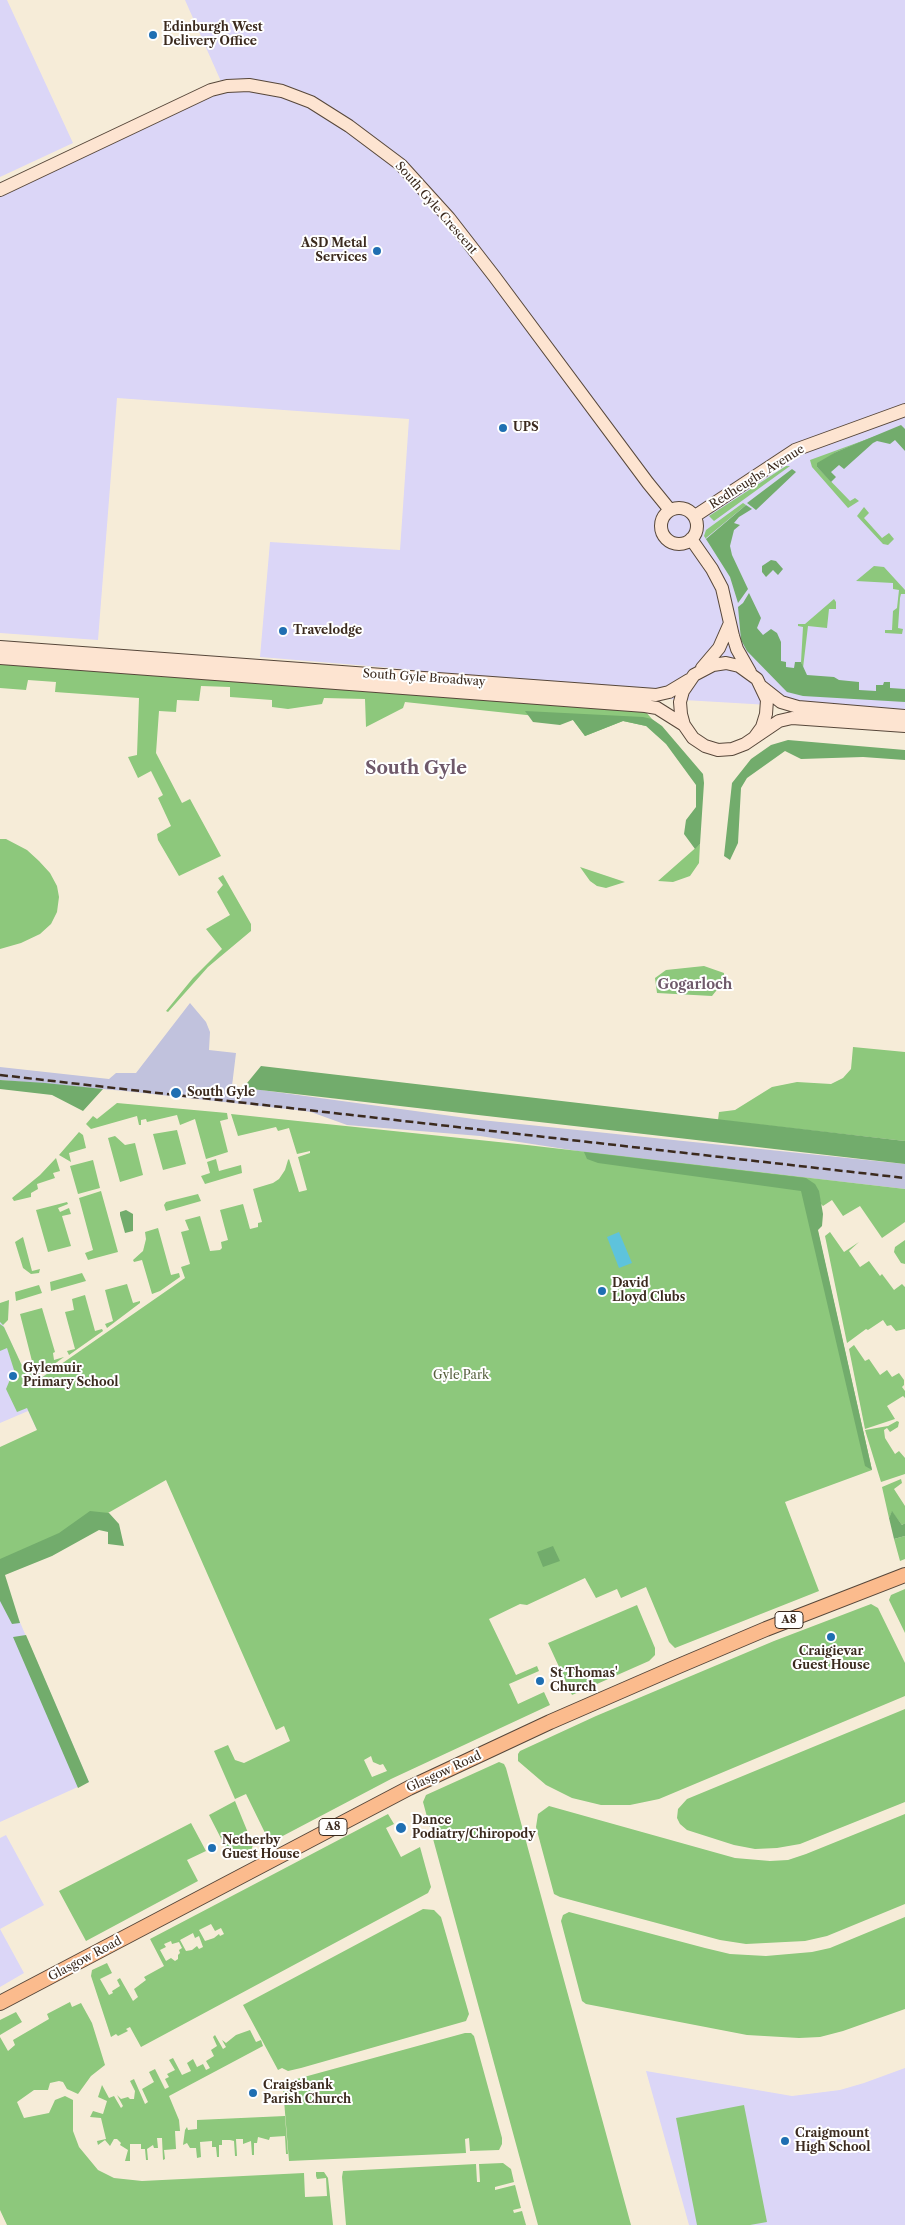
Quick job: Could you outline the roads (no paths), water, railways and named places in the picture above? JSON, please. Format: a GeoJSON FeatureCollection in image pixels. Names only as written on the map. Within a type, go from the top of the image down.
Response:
{"type":"FeatureCollection","features":[{"type":"Feature","properties":{"kind":"main road","name":"Glasgow Road"},"geometry":{"type":"LineString","coordinates":[[0,2003],[417,1784],[550,1722],[674,1668],[766,1629],[905,1575]]}},
{"type":"Feature","properties":{"kind":"street","name":"South Gyle Crescent"},"geometry":{"type":"LineString","coordinates":[[0,190],[212,90],[227,86],[250,85],[282,91],[311,102],[349,126],[401,165],[449,218],[670,510]]}},
{"type":"Feature","properties":{"kind":"street","name":"Redheughs Avenue"},"geometry":{"type":"LineString","coordinates":[[695,516],[796,450],[905,410]]}},
{"type":"Feature","properties":{"kind":"street"},"geometry":{"type":"LineString","coordinates":[[676,508],[686,509],[695,516],[697,531],[691,539],[680,544],[674,543],[664,536],[661,524],[662,519],[670,510],[676,508]]}},
{"type":"Feature","properties":{"kind":"street"},"geometry":{"type":"LineString","coordinates":[[691,539],[722,588],[737,650],[750,672],[762,687],[781,702],[798,707],[905,716]]}},
{"type":"Feature","properties":{"kind":"street"},"geometry":{"type":"LineString","coordinates":[[701,670],[719,648],[730,623]]}},
{"type":"Feature","properties":{"kind":"street","name":"South Gyle Broadway"},"geometry":{"type":"LineString","coordinates":[[0,647],[156,665],[645,706],[658,708],[684,725],[694,738],[705,746],[718,750],[732,749],[745,744],[779,721],[792,718],[905,726]]}},
{"type":"Feature","properties":{"kind":"street","name":"South Gyle Broadway"},"geometry":{"type":"LineString","coordinates":[[0,658],[156,665],[656,695],[669,692],[701,670],[713,665],[726,663],[739,666],[750,672]]}},
{"type":"Feature","properties":{"kind":"street","name":"South Gyle Broadway"},"geometry":{"type":"LineString","coordinates":[[684,725],[680,702],[689,680]]}},
{"type":"Feature","properties":{"kind":"street"},"geometry":{"type":"LineString","coordinates":[[754,738],[762,727],[766,714],[766,700],[762,687]]}},
{"type":"Feature","properties":{"kind":"water"},"geometry":{"type":"Polygon","coordinates":[[[619,1232],[632,1263],[619,1268],[607,1237],[619,1232]]]}},
{"type":"Feature","properties":{"kind":"railway"},"geometry":{"type":"LineString","coordinates":[[0,1075],[905,1178]]}},
{"type":"Feature","properties":{"kind":"place","name":"Edinburgh West Delivery Office"},"geometry":{"type":"Point","coordinates":[153,35]}},
{"type":"Feature","properties":{"kind":"place","name":"ASD Metal Services"},"geometry":{"type":"Point","coordinates":[377,251]}},
{"type":"Feature","properties":{"kind":"place","name":"UPS"},"geometry":{"type":"Point","coordinates":[503,428]}},
{"type":"Feature","properties":{"kind":"place","name":"Travelodge"},"geometry":{"type":"Point","coordinates":[283,631]}},
{"type":"Feature","properties":{"kind":"place","name":"South Gyle"},"geometry":{"type":"Point","coordinates":[176,1093]}},
{"type":"Feature","properties":{"kind":"place","name":"David Lloyd Clubs"},"geometry":{"type":"Point","coordinates":[602,1291]}},
{"type":"Feature","properties":{"kind":"place","name":"Gylemuir Primary School"},"geometry":{"type":"Point","coordinates":[13,1376]}},
{"type":"Feature","properties":{"kind":"place","name":"Craigievar Guest House"},"geometry":{"type":"Point","coordinates":[831,1637]}},
{"type":"Feature","properties":{"kind":"place","name":"St Thomas' Church"},"geometry":{"type":"Point","coordinates":[540,1681]}},
{"type":"Feature","properties":{"kind":"place","name":"Dance Podiatry/Chiropody"},"geometry":{"type":"Point","coordinates":[401,1828]}},
{"type":"Feature","properties":{"kind":"place","name":"Netherby Guest House"},"geometry":{"type":"Point","coordinates":[212,1848]}},
{"type":"Feature","properties":{"kind":"place","name":"Craigsbank Parish Church"},"geometry":{"type":"Point","coordinates":[253,2093]}},
{"type":"Feature","properties":{"kind":"place","name":"Craigmount High School"},"geometry":{"type":"Point","coordinates":[785,2141]}},
{"type":"Feature","properties":{"kind":"district","name":"South Gyle"},"geometry":{"type":"Point","coordinates":[416,769]}},
{"type":"Feature","properties":{"kind":"district","name":"Gogarloch"},"geometry":{"type":"Point","coordinates":[695,985]}},
{"type":"Feature","properties":{"kind":"park label","name":"Gyle Park"},"geometry":{"type":"Point","coordinates":[461,1376]}}]}
